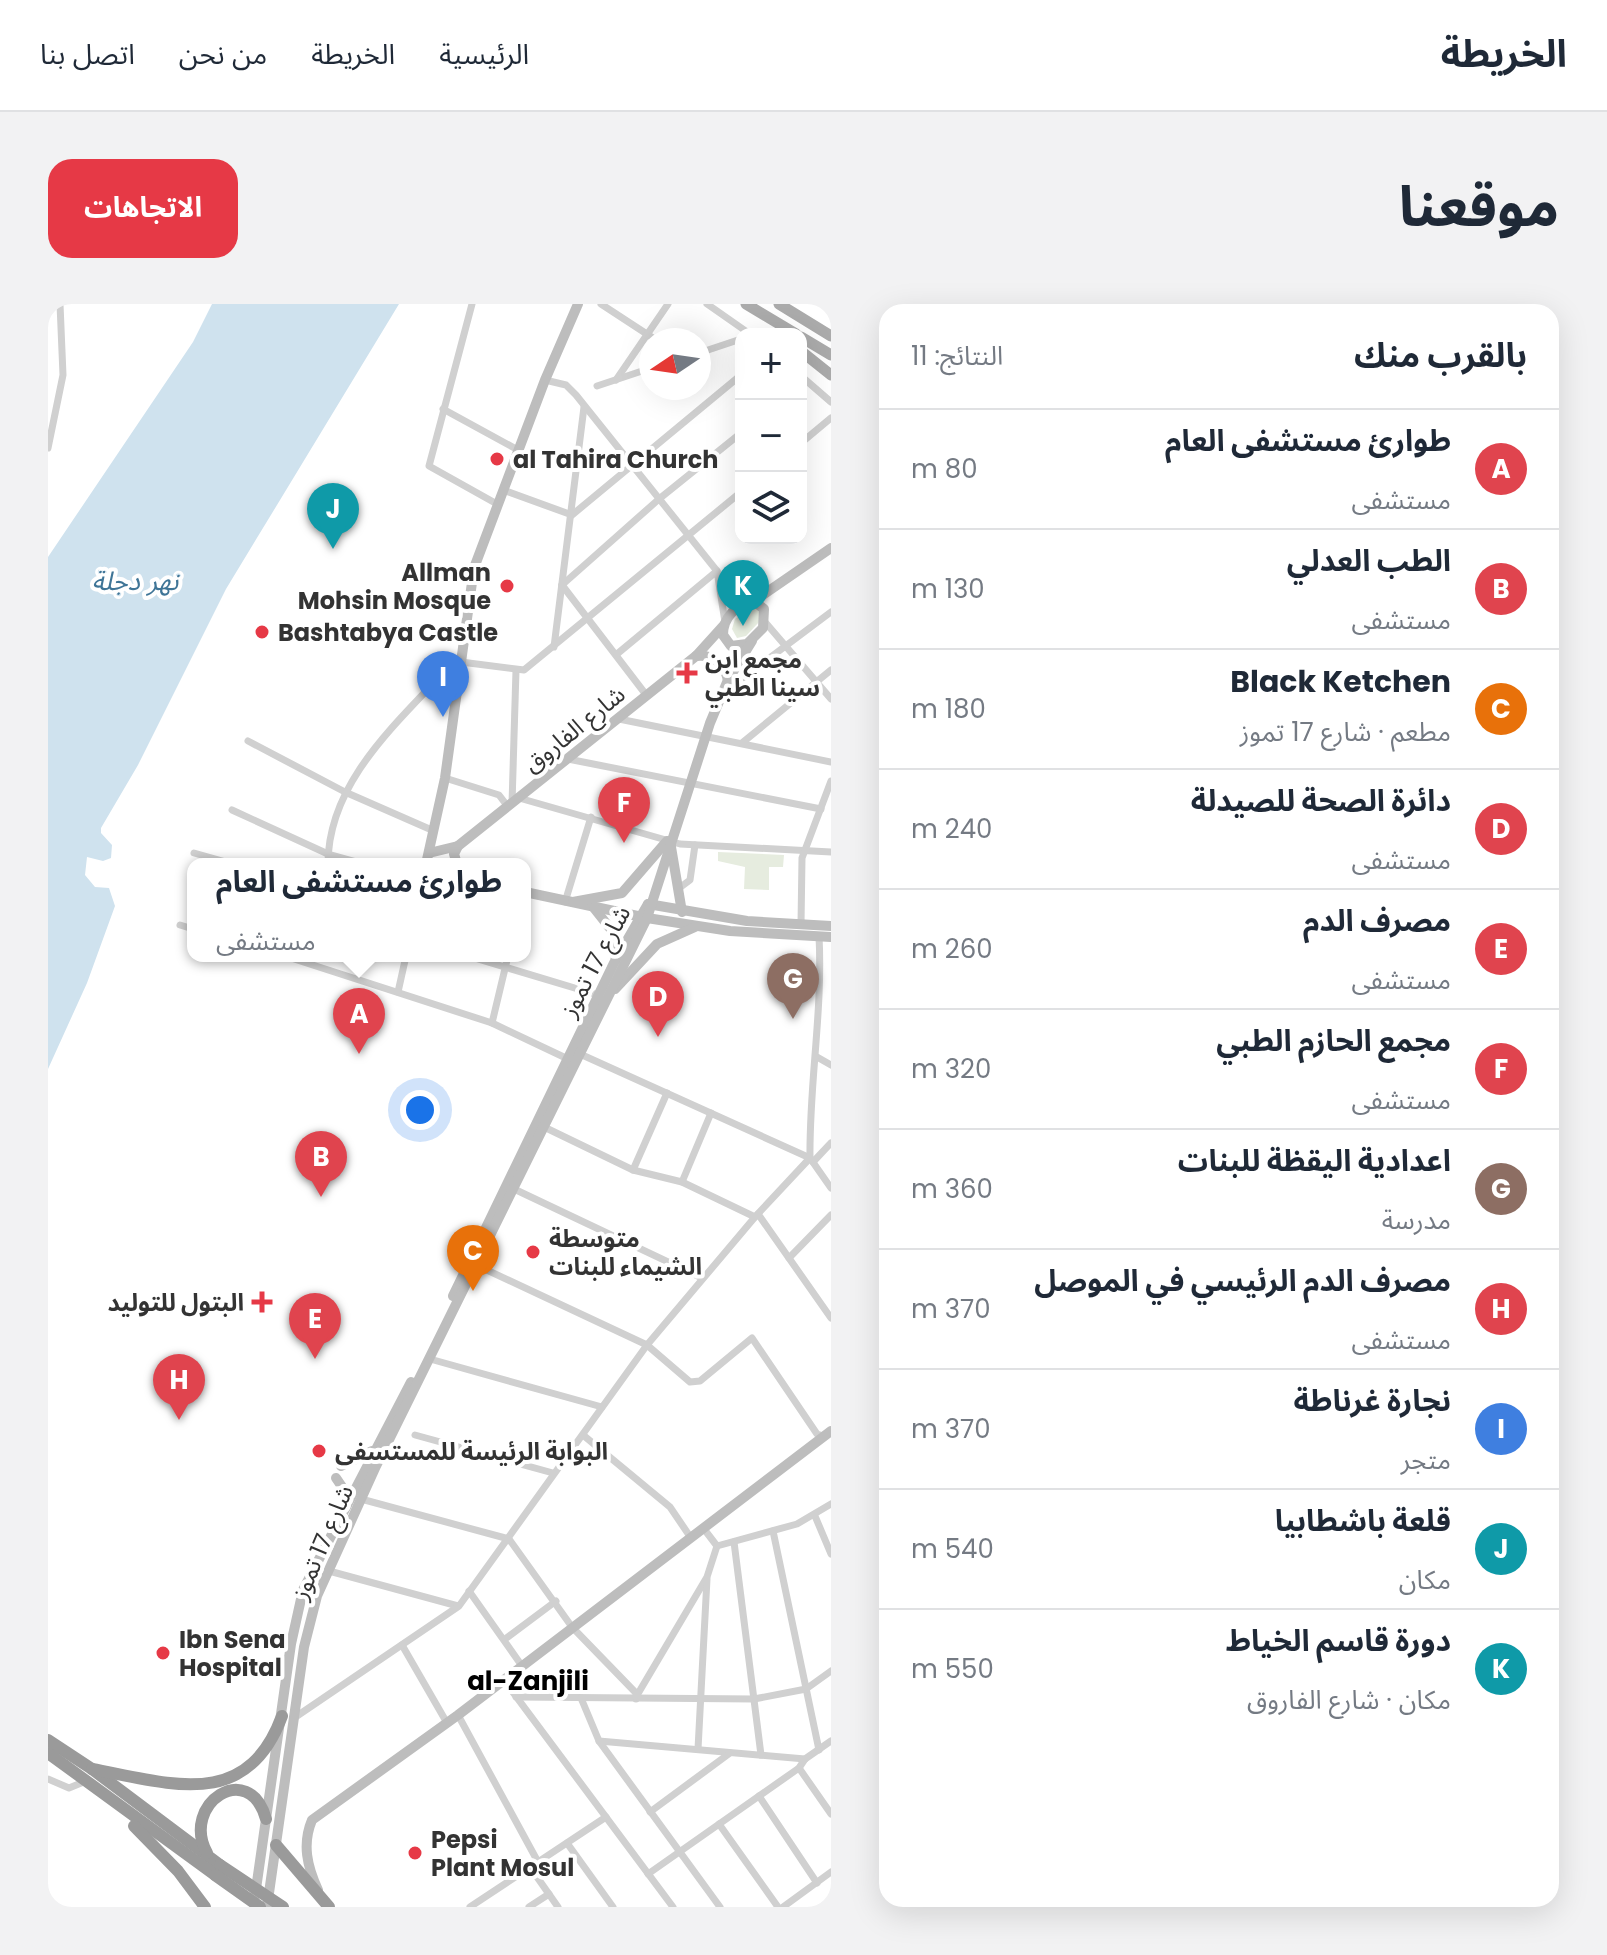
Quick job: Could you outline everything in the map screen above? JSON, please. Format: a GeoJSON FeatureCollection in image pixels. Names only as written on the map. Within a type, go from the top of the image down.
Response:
{"type":"FeatureCollection","features":[{"type":"Feature","properties":{"kind":"highway"},"geometry":{"type":"LineString","coordinates":[[92,1769],[160,1783],[211,1783],[247,1770],[267,1750],[288,1717]]}},
{"type":"Feature","properties":{"kind":"highway"},"geometry":{"type":"LineString","coordinates":[[48,1740],[209,1856]]}},
{"type":"Feature","properties":{"kind":"highway"},"geometry":{"type":"LineString","coordinates":[[48,1753],[113,1803],[217,1870],[283,1907]]}},
{"type":"Feature","properties":{"kind":"highway"},"geometry":{"type":"LineString","coordinates":[[260,1907],[217,1870],[198,1831],[205,1810],[216,1798],[239,1789],[251,1792],[262,1804],[266,1819]]}},
{"type":"Feature","properties":{"kind":"highway"},"geometry":{"type":"LineString","coordinates":[[113,1803],[178,1871],[205,1907]]}},
{"type":"Feature","properties":{"kind":"highway"},"geometry":{"type":"LineString","coordinates":[[276,1845],[326,1904]]}},
{"type":"Feature","properties":{"kind":"main road"},"geometry":{"type":"LineString","coordinates":[[428,858],[445,778],[474,568],[545,380],[578,304]]}},
{"type":"Feature","properties":{"kind":"main road"},"geometry":{"type":"LineString","coordinates":[[745,304],[773,328]]}},
{"type":"Feature","properties":{"kind":"main road"},"geometry":{"type":"LineString","coordinates":[[745,304],[786,328]]}},
{"type":"Feature","properties":{"kind":"main road"},"geometry":{"type":"LineString","coordinates":[[779,304],[831,333]]}},
{"type":"Feature","properties":{"kind":"main road"},"geometry":{"type":"LineString","coordinates":[[807,341],[831,355]]}},
{"type":"Feature","properties":{"kind":"main road"},"geometry":{"type":"LineString","coordinates":[[807,356],[831,375]]}},
{"type":"Feature","properties":{"kind":"main road","name":"شارع الفاروق"},"geometry":{"type":"LineString","coordinates":[[458,846],[696,656],[740,606],[783,584],[831,545]]}},
{"type":"Feature","properties":{"kind":"main road","name":"شارع الفاروق"},"geometry":{"type":"LineString","coordinates":[[648,904],[721,694],[766,622],[783,584]]}},
{"type":"Feature","properties":{"kind":"main road"},"geometry":{"type":"LineString","coordinates":[[754,601],[764,609],[766,622]]}},
{"type":"Feature","properties":{"kind":"main road"},"geometry":{"type":"LineString","coordinates":[[724,623],[724,638],[731,646],[740,647],[752,641]]}},
{"type":"Feature","properties":{"kind":"main road"},"geometry":{"type":"LineString","coordinates":[[696,656],[711,657],[719,662],[728,680]]}},
{"type":"Feature","properties":{"kind":"main road"},"geometry":{"type":"LineString","coordinates":[[670,839],[682,912]]}},
{"type":"Feature","properties":{"kind":"main road"},"geometry":{"type":"LineString","coordinates":[[568,902],[625,891],[670,839]]}},
{"type":"Feature","properties":{"kind":"main road"},"geometry":{"type":"LineString","coordinates":[[428,858],[458,846]]}},
{"type":"Feature","properties":{"kind":"main road"},"geometry":{"type":"LineString","coordinates":[[455,858],[458,846]]}},
{"type":"Feature","properties":{"kind":"main road"},"geometry":{"type":"LineString","coordinates":[[531,893],[730,931],[831,937]]}},
{"type":"Feature","properties":{"kind":"main road"},"geometry":{"type":"LineString","coordinates":[[648,904],[682,912],[831,926]]}},
{"type":"Feature","properties":{"kind":"main road","name":"شارع 17 تموز"},"geometry":{"type":"LineString","coordinates":[[254,1907],[266,1819],[317,1596],[373,1449],[415,1376],[568,1059],[648,904]]}},
{"type":"Feature","properties":{"kind":"main road"},"geometry":{"type":"LineString","coordinates":[[592,907],[615,935],[614,963]]}},
{"type":"Feature","properties":{"kind":"main road","name":"شارع 17 تموز"},"geometry":{"type":"LineString","coordinates":[[267,1907],[288,1717],[291,1644],[309,1573],[355,1498],[430,1359],[580,1054],[614,963],[643,917]]}},
{"type":"Feature","properties":{"kind":"main road"},"geometry":{"type":"LineString","coordinates":[[603,995],[657,944],[685,929],[706,925]]}},
{"type":"Feature","properties":{"kind":"main road"},"geometry":{"type":"LineString","coordinates":[[326,1904],[308,1867],[306,1835],[312,1820],[458,1715],[827,1433]]}},
{"type":"Feature","properties":{"kind":"main road"},"geometry":{"type":"LineString","coordinates":[[341,1466],[373,1449]]}},
{"type":"Feature","properties":{"kind":"main road"},"geometry":{"type":"LineString","coordinates":[[336,1478],[355,1498]]}},
{"type":"Feature","properties":{"kind":"main road"},"geometry":{"type":"LineString","coordinates":[[291,1644],[304,1647]]}},
{"type":"Feature","properties":{"kind":"street"},"geometry":{"type":"LineString","coordinates":[[48,448],[63,375],[60,304]]}},
{"type":"Feature","properties":{"kind":"street"},"geometry":{"type":"LineString","coordinates":[[472,304],[429,466],[497,504]]}},
{"type":"Feature","properties":{"kind":"street"},"geometry":{"type":"LineString","coordinates":[[601,304],[639,329]]}},
{"type":"Feature","properties":{"kind":"street"},"geometry":{"type":"LineString","coordinates":[[650,328],[668,304]]}},
{"type":"Feature","properties":{"kind":"street"},"geometry":{"type":"LineString","coordinates":[[707,304],[741,328]]}},
{"type":"Feature","properties":{"kind":"street"},"geometry":{"type":"LineString","coordinates":[[711,349],[735,341]]}},
{"type":"Feature","properties":{"kind":"street"},"geometry":{"type":"LineString","coordinates":[[616,380],[639,345]]}},
{"type":"Feature","properties":{"kind":"street"},"geometry":{"type":"LineString","coordinates":[[597,386],[639,372]]}},
{"type":"Feature","properties":{"kind":"street"},"geometry":{"type":"LineString","coordinates":[[545,380],[566,385],[719,575],[754,601]]}},
{"type":"Feature","properties":{"kind":"street"},"geometry":{"type":"LineString","coordinates":[[572,515],[735,380]]}},
{"type":"Feature","properties":{"kind":"street"},"geometry":{"type":"LineString","coordinates":[[807,384],[831,402]]}},
{"type":"Feature","properties":{"kind":"street"},"geometry":{"type":"LineString","coordinates":[[554,647],[584,407]]}},
{"type":"Feature","properties":{"kind":"street"},"geometry":{"type":"LineString","coordinates":[[443,409],[518,450]]}},
{"type":"Feature","properties":{"kind":"street"},"geometry":{"type":"LineString","coordinates":[[807,438],[831,418]]}},
{"type":"Feature","properties":{"kind":"street"},"geometry":{"type":"LineString","coordinates":[[562,585],[659,499],[735,438]]}},
{"type":"Feature","properties":{"kind":"street"},"geometry":{"type":"LineString","coordinates":[[503,490],[572,515]]}},
{"type":"Feature","properties":{"kind":"street"},"geometry":{"type":"LineString","coordinates":[[328,858],[345,792],[375,746],[447,669],[461,662],[524,670],[735,497]]}},
{"type":"Feature","properties":{"kind":"street"},"geometry":{"type":"LineString","coordinates":[[719,575],[724,623]]}},
{"type":"Feature","properties":{"kind":"street"},"geometry":{"type":"LineString","coordinates":[[617,654],[719,575]]}},
{"type":"Feature","properties":{"kind":"street"},"geometry":{"type":"LineString","coordinates":[[562,585],[647,696]]}},
{"type":"Feature","properties":{"kind":"street"},"geometry":{"type":"LineString","coordinates":[[721,694],[831,612]]}},
{"type":"Feature","properties":{"kind":"street"},"geometry":{"type":"LineString","coordinates":[[766,622],[831,699]]}},
{"type":"Feature","properties":{"kind":"street"},"geometry":{"type":"LineString","coordinates":[[513,803],[516,670]]}},
{"type":"Feature","properties":{"kind":"street"},"geometry":{"type":"LineString","coordinates":[[742,743],[831,670]]}},
{"type":"Feature","properties":{"kind":"street"},"geometry":{"type":"LineString","coordinates":[[619,719],[831,762]]}},
{"type":"Feature","properties":{"kind":"street"},"geometry":{"type":"LineString","coordinates":[[248,741],[345,792],[434,831]]}},
{"type":"Feature","properties":{"kind":"street"},"geometry":{"type":"LineString","coordinates":[[568,759],[821,809]]}},
{"type":"Feature","properties":{"kind":"street"},"geometry":{"type":"LineString","coordinates":[[445,778],[499,795],[513,803],[591,817],[695,845],[831,852]]}},
{"type":"Feature","properties":{"kind":"street"},"geometry":{"type":"LineString","coordinates":[[801,924],[802,858],[831,781]]}},
{"type":"Feature","properties":{"kind":"street"},"geometry":{"type":"LineString","coordinates":[[232,810],[342,858]]}},
{"type":"Feature","properties":{"kind":"street"},"geometry":{"type":"LineString","coordinates":[[568,902],[591,817]]}},
{"type":"Feature","properties":{"kind":"street"},"geometry":{"type":"LineString","coordinates":[[678,889],[690,880],[695,845]]}},
{"type":"Feature","properties":{"kind":"street"},"geometry":{"type":"LineString","coordinates":[[194,853],[212,858]]}},
{"type":"Feature","properties":{"kind":"street"},"geometry":{"type":"LineString","coordinates":[[180,925],[187,927]]}},
{"type":"Feature","properties":{"kind":"street"},"geometry":{"type":"LineString","coordinates":[[812,1160],[809,1100],[817,1057],[821,994],[819,936]]}},
{"type":"Feature","properties":{"kind":"street"},"geometry":{"type":"LineString","coordinates":[[319,962],[492,1023],[568,1059]]}},
{"type":"Feature","properties":{"kind":"street"},"geometry":{"type":"LineString","coordinates":[[398,992],[405,962]]}},
{"type":"Feature","properties":{"kind":"street"},"geometry":{"type":"LineString","coordinates":[[486,962],[603,995]]}},
{"type":"Feature","properties":{"kind":"street"},"geometry":{"type":"LineString","coordinates":[[492,1023],[506,962]]}},
{"type":"Feature","properties":{"kind":"street"},"geometry":{"type":"LineString","coordinates":[[580,1054],[812,1160],[831,1188]]}},
{"type":"Feature","properties":{"kind":"street"},"geometry":{"type":"LineString","coordinates":[[817,1057],[831,1065]]}},
{"type":"Feature","properties":{"kind":"street"},"geometry":{"type":"LineString","coordinates":[[633,1170],[667,1093]]}},
{"type":"Feature","properties":{"kind":"street"},"geometry":{"type":"LineString","coordinates":[[682,1182],[711,1113]]}},
{"type":"Feature","properties":{"kind":"street"},"geometry":{"type":"LineString","coordinates":[[544,1127],[633,1170],[682,1182],[756,1215],[831,1318]]}},
{"type":"Feature","properties":{"kind":"street"},"geometry":{"type":"LineString","coordinates":[[288,1717],[459,1606],[647,1345],[756,1215],[831,1143]]}},
{"type":"Feature","properties":{"kind":"street"},"geometry":{"type":"LineString","coordinates":[[514,1189],[702,1278]]}},
{"type":"Feature","properties":{"kind":"street"},"geometry":{"type":"LineString","coordinates":[[789,1258],[831,1215]]}},
{"type":"Feature","properties":{"kind":"street"},"geometry":{"type":"LineString","coordinates":[[476,1265],[647,1345],[687,1380],[697,1382],[752,1338],[817,1434],[827,1433]]}},
{"type":"Feature","properties":{"kind":"street"},"geometry":{"type":"LineString","coordinates":[[430,1359],[602,1407]]}},
{"type":"Feature","properties":{"kind":"street"},"geometry":{"type":"LineString","coordinates":[[415,1435],[553,1473]]}},
{"type":"Feature","properties":{"kind":"street"},"geometry":{"type":"LineString","coordinates":[[583,1435],[670,1507],[691,1538]]}},
{"type":"Feature","properties":{"kind":"street"},"geometry":{"type":"LineString","coordinates":[[355,1498],[509,1539],[572,1627],[636,1693],[636,1699]]}},
{"type":"Feature","properties":{"kind":"street"},"geometry":{"type":"LineString","coordinates":[[717,1546],[815,1516],[831,1504]]}},
{"type":"Feature","properties":{"kind":"street"},"geometry":{"type":"LineString","coordinates":[[815,1516],[831,1554]]}},
{"type":"Feature","properties":{"kind":"street"},"geometry":{"type":"LineString","coordinates":[[704,1529],[717,1546]]}},
{"type":"Feature","properties":{"kind":"street"},"geometry":{"type":"LineString","coordinates":[[773,1531],[819,1750]]}},
{"type":"Feature","properties":{"kind":"street"},"geometry":{"type":"LineString","coordinates":[[734,1542],[761,1755]]}},
{"type":"Feature","properties":{"kind":"street"},"geometry":{"type":"LineString","coordinates":[[636,1699],[707,1577],[717,1546]]}},
{"type":"Feature","properties":{"kind":"street"},"geometry":{"type":"LineString","coordinates":[[329,1571],[459,1606]]}},
{"type":"Feature","properties":{"kind":"street"},"geometry":{"type":"LineString","coordinates":[[698,1749],[707,1577]]}},
{"type":"Feature","properties":{"kind":"street"},"geometry":{"type":"LineString","coordinates":[[469,1591],[522,1666]]}},
{"type":"Feature","properties":{"kind":"street"},"geometry":{"type":"LineString","coordinates":[[505,1639],[556,1601]]}},
{"type":"Feature","properties":{"kind":"street"},"geometry":{"type":"LineString","coordinates":[[402,1645],[447,1723]]}},
{"type":"Feature","properties":{"kind":"street"},"geometry":{"type":"LineString","coordinates":[[516,1697],[754,1699],[806,1689],[831,1671]]}},
{"type":"Feature","properties":{"kind":"street"},"geometry":{"type":"LineString","coordinates":[[503,1679],[673,1907]]}},
{"type":"Feature","properties":{"kind":"street"},"geometry":{"type":"LineString","coordinates":[[581,1698],[599,1741],[720,1907]]}},
{"type":"Feature","properties":{"kind":"street"},"geometry":{"type":"LineString","coordinates":[[458,1715],[538,1862]]}},
{"type":"Feature","properties":{"kind":"street"},"geometry":{"type":"LineString","coordinates":[[599,1741],[805,1759]]}},
{"type":"Feature","properties":{"kind":"street"},"geometry":{"type":"LineString","coordinates":[[648,1874],[799,1768],[805,1759],[831,1741]]}},
{"type":"Feature","properties":{"kind":"street"},"geometry":{"type":"LineString","coordinates":[[650,1812],[730,1753]]}},
{"type":"Feature","properties":{"kind":"street"},"geometry":{"type":"LineString","coordinates":[[799,1768],[831,1814]]}},
{"type":"Feature","properties":{"kind":"street"},"geometry":{"type":"LineString","coordinates":[[48,1779],[69,1788],[86,1781]]}},
{"type":"Feature","properties":{"kind":"street"},"geometry":{"type":"LineString","coordinates":[[759,1796],[817,1883]]}},
{"type":"Feature","properties":{"kind":"street"},"geometry":{"type":"LineString","coordinates":[[470,1907],[606,1817]]}},
{"type":"Feature","properties":{"kind":"street"},"geometry":{"type":"LineString","coordinates":[[719,1824],[780,1907],[831,1872]]}},
{"type":"Feature","properties":{"kind":"street"},"geometry":{"type":"LineString","coordinates":[[567,1843],[613,1907]]}},
{"type":"Feature","properties":{"kind":"street"},"geometry":{"type":"LineString","coordinates":[[530,1867],[558,1907]]}},
{"type":"Feature","properties":{"kind":"street"},"geometry":{"type":"LineString","coordinates":[[529,1907],[549,1894]]}},
{"type":"Feature","properties":{"kind":"shaded area"},"geometry":{"type":"Polygon","coordinates":[[[753,606],[760,609],[760,621],[746,636],[737,638],[732,629],[735,619],[753,606]]]}},
{"type":"Feature","properties":{"kind":"shaded area"},"geometry":{"type":"Polygon","coordinates":[[[718,852],[784,855],[783,867],[769,867],[769,890],[744,889],[745,867],[718,861],[718,852]]]}},
{"type":"Feature","properties":{"kind":"water","name":"نهر دجلة"},"geometry":{"type":"Polygon","coordinates":[[[212,304],[399,304],[226,589],[138,765],[101,828],[101,833],[112,845],[111,858],[103,861],[87,857],[85,875],[95,887],[109,888],[115,906],[87,983],[48,1069],[48,557],[193,342],[212,304]]]}},
{"type":"Feature","properties":{"kind":"place","name":"al Tahira Church"},"geometry":{"type":"Point","coordinates":[497,459]}},
{"type":"Feature","properties":{"kind":"place","name":"قلعة باشطابيا"},"geometry":{"type":"Point","coordinates":[333,549]}},
{"type":"Feature","properties":{"kind":"place","name":"Allman Mohsin Mosque"},"geometry":{"type":"Point","coordinates":[507,586]}},
{"type":"Feature","properties":{"kind":"place","name":"دورة قاسم الخياط"},"geometry":{"type":"Point","coordinates":[743,626]}},
{"type":"Feature","properties":{"kind":"place","name":"Bashtabya Castle"},"geometry":{"type":"Point","coordinates":[262,632]}},
{"type":"Feature","properties":{"kind":"place","name":"مجمع ابن سينا الطبي"},"geometry":{"type":"Point","coordinates":[687,673]}},
{"type":"Feature","properties":{"kind":"place","name":"نجارة غرناطة"},"geometry":{"type":"Point","coordinates":[443,717]}},
{"type":"Feature","properties":{"kind":"place","name":"مجمع الحازم الطبي"},"geometry":{"type":"Point","coordinates":[624,843]}},
{"type":"Feature","properties":{"kind":"place","name":"اعدادية اليقظة للبنات"},"geometry":{"type":"Point","coordinates":[793,1019]}},
{"type":"Feature","properties":{"kind":"place","name":"دائرة الصحة للصيدلة"},"geometry":{"type":"Point","coordinates":[658,1037]}},
{"type":"Feature","properties":{"kind":"place","name":"طوارئ مستشفى العام"},"geometry":{"type":"Point","coordinates":[359,1054]}},
{"type":"Feature","properties":{"kind":"place","name":"الطب العدلي"},"geometry":{"type":"Point","coordinates":[321,1197]}},
{"type":"Feature","properties":{"kind":"place","name":"متوسطة الشيماء للبنات"},"geometry":{"type":"Point","coordinates":[533,1252]}},
{"type":"Feature","properties":{"kind":"place","name":"Black Ketchen"},"geometry":{"type":"Point","coordinates":[473,1291]}},
{"type":"Feature","properties":{"kind":"place","name":"البتول للتوليد"},"geometry":{"type":"Point","coordinates":[262,1302]}},
{"type":"Feature","properties":{"kind":"place","name":"مصرف الدم"},"geometry":{"type":"Point","coordinates":[315,1359]}},
{"type":"Feature","properties":{"kind":"place","name":"مصرف الدم الرئيسي في الموصل"},"geometry":{"type":"Point","coordinates":[179,1420]}},
{"type":"Feature","properties":{"kind":"place","name":"البوابة الرئيسة للمستسفى"},"geometry":{"type":"Point","coordinates":[319,1451]}},
{"type":"Feature","properties":{"kind":"place","name":"Ibn Sena Hospital"},"geometry":{"type":"Point","coordinates":[163,1653]}},
{"type":"Feature","properties":{"kind":"place","name":"Pepsi Plant Mosul"},"geometry":{"type":"Point","coordinates":[415,1853]}},
{"type":"Feature","properties":{"kind":"district","name":"al-Zanjili"},"geometry":{"type":"Point","coordinates":[528,1681]}}]}
